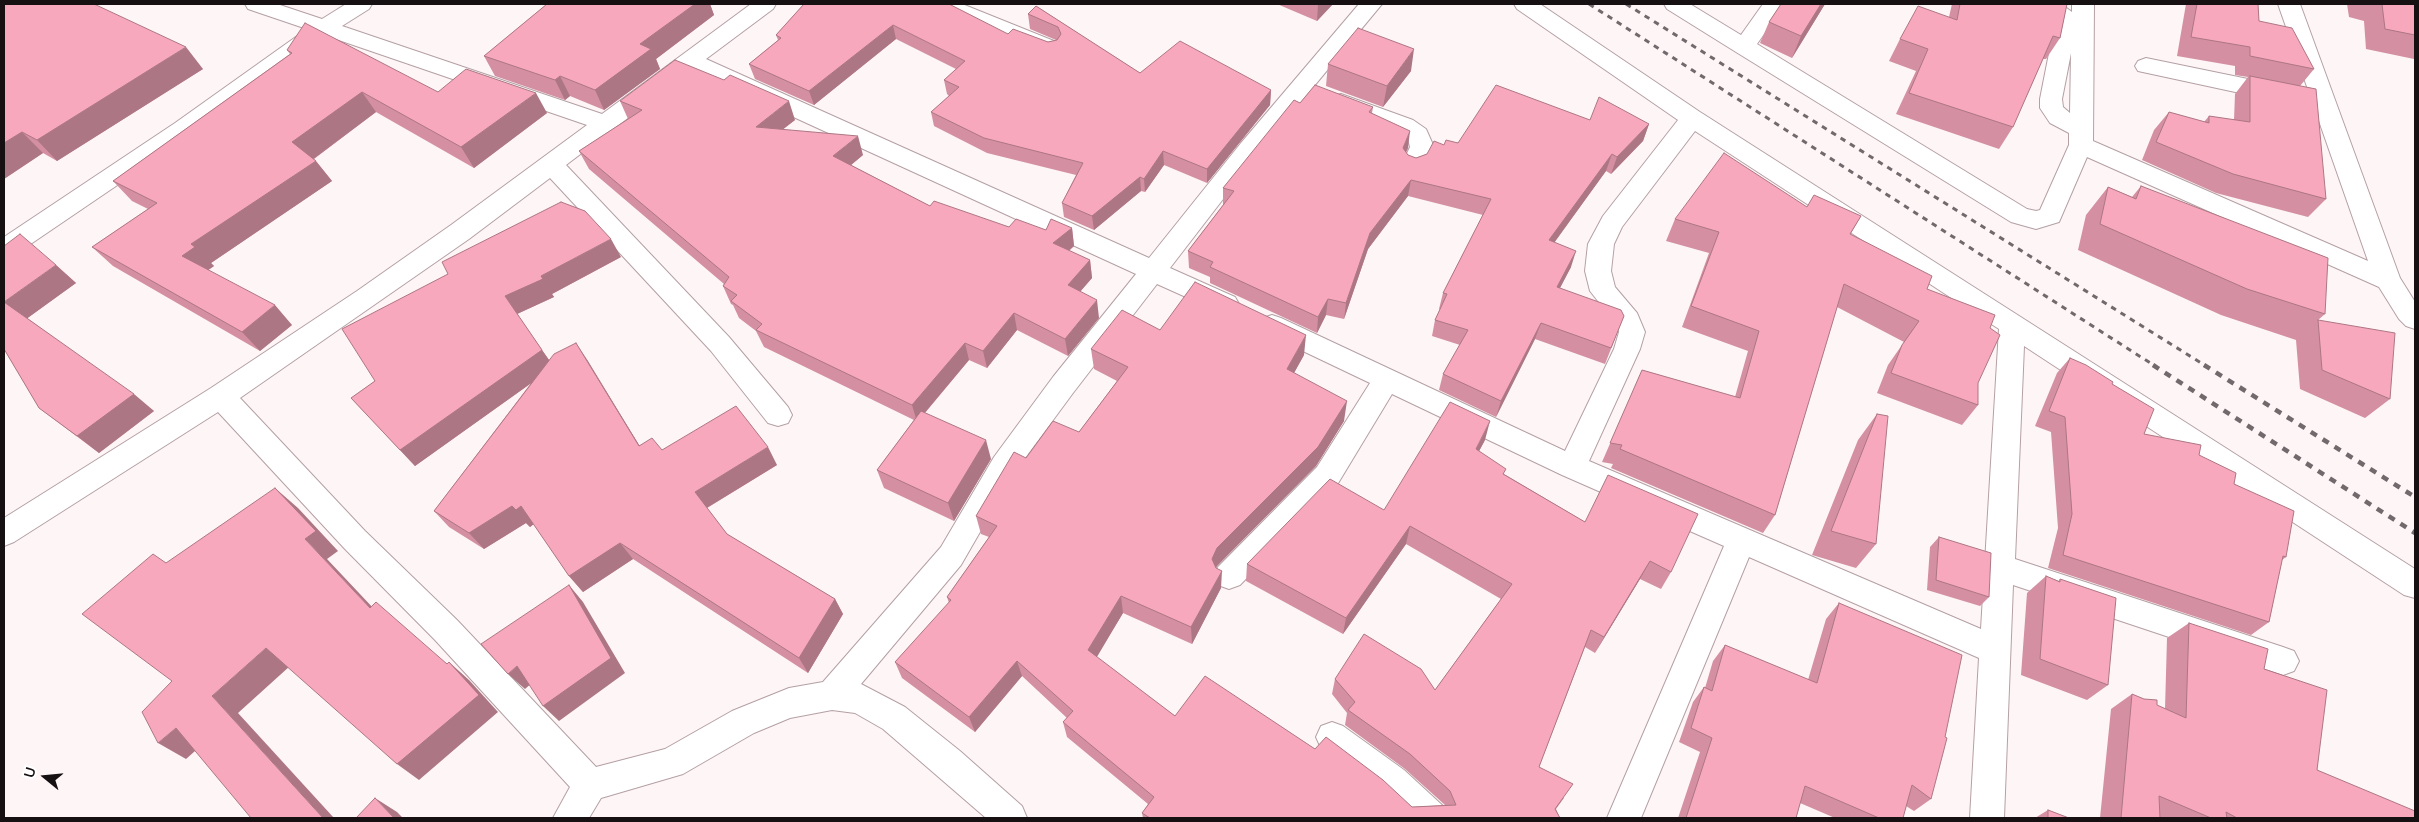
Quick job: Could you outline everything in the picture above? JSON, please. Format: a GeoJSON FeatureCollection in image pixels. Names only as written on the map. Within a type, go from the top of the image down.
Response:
{"type":"FeatureCollection","features":[{"type":"Feature","properties":{"kind":"street"},"geometry":{"type":"LineString","coordinates":[[256,4],[605,123]]}},
{"type":"Feature","properties":{"kind":"street"},"geometry":{"type":"LineString","coordinates":[[4,249],[183,129],[324,27],[361,4]]}},
{"type":"Feature","properties":{"kind":"street"},"geometry":{"type":"LineString","coordinates":[[4,533],[221,396],[436,248],[765,4]]}},
{"type":"Feature","properties":{"kind":"street"},"geometry":{"type":"LineString","coordinates":[[943,4],[1050,47]]}},
{"type":"Feature","properties":{"kind":"street"},"geometry":{"type":"LineString","coordinates":[[832,695],[951,556],[1004,465],[1154,270],[1300,86],[1371,4]]}},
{"type":"Feature","properties":{"kind":"street"},"geometry":{"type":"LineString","coordinates":[[1525,4],[1692,118],[2415,585]]}},
{"type":"Feature","properties":{"kind":"street"},"geometry":{"type":"LineString","coordinates":[[1675,4],[2020,216],[2036,220],[2050,216],[2081,137],[2083,4]]}},
{"type":"Feature","properties":{"kind":"street"},"geometry":{"type":"LineString","coordinates":[[1744,47],[1774,4]]}},
{"type":"Feature","properties":{"kind":"street"},"geometry":{"type":"LineString","coordinates":[[2046,4],[2063,15],[2066,23],[2051,99],[2052,108],[2058,117],[2081,137],[2388,280]]}},
{"type":"Feature","properties":{"kind":"street"},"geometry":{"type":"LineString","coordinates":[[2289,4],[2388,280],[2408,312],[2415,319]]}},
{"type":"Feature","properties":{"kind":"street"},"geometry":{"type":"LineString","coordinates":[[688,60],[1154,270],[1572,467],[1995,650]]}},
{"type":"Feature","properties":{"kind":"street"},"geometry":{"type":"LineString","coordinates":[[2146,66],[2325,103]]}},
{"type":"Feature","properties":{"kind":"street"},"geometry":{"type":"LineString","coordinates":[[1300,86],[1405,126],[1418,135],[1422,147],[1414,164]]}},
{"type":"Feature","properties":{"kind":"street"},"geometry":{"type":"LineString","coordinates":[[1572,467],[1627,349],[1632,332],[1628,320],[1603,291],[1598,271],[1601,244],[1612,222],[1692,118]]}},
{"type":"Feature","properties":{"kind":"street"},"geometry":{"type":"LineString","coordinates":[[550,164],[720,344],[778,415]]}},
{"type":"Feature","properties":{"kind":"street"},"geometry":{"type":"LineString","coordinates":[[1988,818],[1998,567],[2012,326]]}},
{"type":"Feature","properties":{"kind":"street"},"geometry":{"type":"LineString","coordinates":[[1229,576],[1327,476],[1387,379]]}},
{"type":"Feature","properties":{"kind":"street"},"geometry":{"type":"LineString","coordinates":[[221,396],[355,540],[446,630],[590,785]]}},
{"type":"Feature","properties":{"kind":"street"},"geometry":{"type":"LineString","coordinates":[[1624,818],[1741,540]]}},
{"type":"Feature","properties":{"kind":"street"},"geometry":{"type":"LineString","coordinates":[[1998,567],[2283,661]]}},
{"type":"Feature","properties":{"kind":"street"},"geometry":{"type":"LineString","coordinates":[[570,818],[590,785],[670,763],[743,722],[789,703],[832,695],[860,699],[894,718],[948,762],[1010,818]]}},
{"type":"Feature","properties":{"kind":"street"},"geometry":{"type":"LineString","coordinates":[[1332,737],[1392,782],[1431,818]]}},
{"type":"Feature","properties":{"kind":"building"},"geometry":{"type":"Polygon","coordinates":[[[4,4],[94,4],[186,47],[37,140],[22,132],[4,143],[4,4]]]}},
{"type":"Feature","properties":{"kind":"building"},"geometry":{"type":"Polygon","coordinates":[[[547,4],[695,4],[640,44],[651,49],[595,90],[560,76],[555,80],[484,56],[547,4]]]}},
{"type":"Feature","properties":{"kind":"building"},"geometry":{"type":"Polygon","coordinates":[[[804,4],[949,4],[1008,34],[1013,29],[1048,42],[1057,40],[1061,34],[1058,27],[1028,14],[1036,6],[1140,73],[1180,41],[1271,90],[1207,169],[1163,151],[1144,179],[1140,177],[1092,216],[1062,203],[1083,163],[984,138],[931,112],[959,87],[944,80],[965,61],[893,25],[809,91],[749,64],[781,38],[776,35],[804,4]]]}},
{"type":"Feature","properties":{"kind":"building"},"geometry":{"type":"Polygon","coordinates":[[[1781,4],[1821,4],[1801,36],[1769,22],[1781,4]]]}},
{"type":"Feature","properties":{"kind":"building"},"geometry":{"type":"Polygon","coordinates":[[[1960,4],[2067,4],[2060,38],[2053,36],[2013,127],[1909,93],[1928,49],[1900,39],[1918,6],[1957,20],[1960,4]]]}},
{"type":"Feature","properties":{"kind":"building"},"geometry":{"type":"Polygon","coordinates":[[[2197,4],[2258,4],[2259,21],[2292,28],[2314,69],[2250,56],[2250,47],[2191,37],[2197,4]]]}},
{"type":"Feature","properties":{"kind":"building"},"geometry":{"type":"Polygon","coordinates":[[[2382,4],[2415,4],[2415,35],[2385,29],[2382,4]]]}},
{"type":"Feature","properties":{"kind":"building"},"geometry":{"type":"Polygon","coordinates":[[[305,23],[438,92],[466,69],[536,93],[461,147],[362,92],[292,142],[316,161],[191,244],[195,247],[182,256],[275,305],[242,332],[92,247],[157,203],[113,181],[292,53],[287,50],[305,23]]]}},
{"type":"Feature","properties":{"kind":"building"},"geometry":{"type":"Polygon","coordinates":[[[1358,28],[1414,49],[1387,86],[1328,64],[1358,28]]]}},
{"type":"Feature","properties":{"kind":"building"},"geometry":{"type":"Polygon","coordinates":[[[675,60],[724,80],[730,75],[789,101],[756,127],[858,136],[833,156],[930,206],[934,201],[1009,227],[1016,219],[1046,230],[1051,219],[1072,228],[1053,243],[1090,260],[1068,285],[1097,300],[1065,339],[1014,313],[983,351],[965,343],[912,405],[756,330],[762,324],[731,301],[737,295],[723,286],[729,277],[579,151],[642,110],[620,101],[675,60]]]}},
{"type":"Feature","properties":{"kind":"building"},"geometry":{"type":"Polygon","coordinates":[[[2250,76],[2316,89],[2326,199],[2233,174],[2156,142],[2169,112],[2209,123],[2209,116],[2250,122],[2250,76]]]}},
{"type":"Feature","properties":{"kind":"building"},"geometry":{"type":"Polygon","coordinates":[[[1315,85],[1373,107],[1369,112],[1410,131],[1403,148],[1408,155],[1416,158],[1427,154],[1434,141],[1444,145],[1446,140],[1458,143],[1496,85],[1590,120],[1599,97],[1649,124],[1617,157],[1612,154],[1549,240],[1576,251],[1557,287],[1621,310],[1624,316],[1611,348],[1541,323],[1501,401],[1443,374],[1468,330],[1435,320],[1447,294],[1443,293],[1491,199],[1411,180],[1370,233],[1346,303],[1328,299],[1318,317],[1210,267],[1213,262],[1188,251],[1234,191],[1223,188],[1294,100],[1300,103],[1315,85]]]}},
{"type":"Feature","properties":{"kind":"building"},"geometry":{"type":"Polygon","coordinates":[[[1724,153],[1807,207],[1814,195],[1861,216],[1850,234],[1932,276],[1927,289],[1995,315],[1990,328],[2000,335],[1978,383],[1978,405],[1891,373],[1902,345],[1919,321],[1844,284],[1775,515],[1620,449],[1622,445],[1610,443],[1642,370],[1740,398],[1759,331],[1691,306],[1719,232],[1675,219],[1724,153]]]}},
{"type":"Feature","properties":{"kind":"building"},"geometry":{"type":"Polygon","coordinates":[[[2141,186],[2328,258],[2325,314],[2247,289],[2100,224],[2108,187],[2136,199],[2141,186]]]}},
{"type":"Feature","properties":{"kind":"building"},"geometry":{"type":"Polygon","coordinates":[[[561,202],[585,211],[611,239],[541,276],[543,279],[505,296],[542,350],[400,450],[351,398],[375,381],[342,329],[448,274],[442,262],[561,202]]]}},
{"type":"Feature","properties":{"kind":"building"},"geometry":{"type":"Polygon","coordinates":[[[20,234],[56,265],[4,302],[4,246],[20,234]]]}},
{"type":"Feature","properties":{"kind":"building"},"geometry":{"type":"Polygon","coordinates":[[[1195,282],[1306,335],[1287,369],[1347,401],[1318,447],[1217,548],[1212,559],[1216,568],[1222,571],[1191,627],[1121,596],[1088,650],[1175,716],[1205,676],[1315,749],[1326,737],[1383,780],[1412,807],[1456,805],[1450,791],[1410,754],[1348,710],[1355,702],[1335,679],[1364,634],[1421,669],[1435,690],[1512,584],[1410,526],[1346,618],[1247,564],[1330,479],[1384,510],[1450,402],[1490,421],[1476,449],[1506,469],[1503,474],[1585,522],[1608,475],[1698,514],[1671,572],[1650,561],[1604,637],[1591,630],[1539,767],[1573,784],[1555,809],[1560,818],[1150,818],[1142,813],[1154,797],[1063,722],[1073,711],[1017,661],[969,717],[895,662],[951,600],[947,597],[997,526],[976,516],[1014,452],[1026,458],[1053,421],[1079,432],[1128,367],[1091,349],[1122,310],[1160,330],[1195,282]]]}},
{"type":"Feature","properties":{"kind":"building"},"geometry":{"type":"Polygon","coordinates":[[[4,302],[134,394],[77,436],[39,408],[4,349],[4,302]]]}},
{"type":"Feature","properties":{"kind":"building"},"geometry":{"type":"Polygon","coordinates":[[[2318,320],[2395,333],[2390,399],[2322,370],[2318,320]]]}},
{"type":"Feature","properties":{"kind":"building"},"geometry":{"type":"Polygon","coordinates":[[[576,343],[639,446],[652,438],[662,450],[736,406],[768,447],[695,492],[727,534],[835,599],[799,658],[620,543],[569,576],[521,506],[516,510],[512,506],[469,533],[434,511],[554,354],[576,343]]]}},
{"type":"Feature","properties":{"kind":"building"},"geometry":{"type":"Polygon","coordinates":[[[2070,358],[2086,365],[2113,382],[2112,384],[2154,409],[2144,434],[2201,445],[2199,455],[2236,473],[2234,484],[2294,511],[2286,557],[2283,556],[2269,622],[2063,555],[2072,514],[2065,417],[2049,411],[2070,358]]]}},
{"type":"Feature","properties":{"kind":"building"},"geometry":{"type":"Polygon","coordinates":[[[921,411],[986,440],[948,503],[877,470],[921,411]]]}},
{"type":"Feature","properties":{"kind":"building"},"geometry":{"type":"Polygon","coordinates":[[[1877,414],[1888,416],[1876,544],[1831,531],[1877,414]]]}},
{"type":"Feature","properties":{"kind":"building"},"geometry":{"type":"Polygon","coordinates":[[[275,488],[316,531],[305,539],[370,608],[376,602],[447,664],[449,662],[479,695],[397,764],[266,648],[212,696],[323,818],[251,818],[176,728],[158,743],[142,712],[172,681],[82,614],[153,554],[166,563],[275,488]]]}},
{"type":"Feature","properties":{"kind":"building"},"geometry":{"type":"Polygon","coordinates":[[[1939,537],[1991,553],[1989,597],[1936,580],[1939,537]]]}},
{"type":"Feature","properties":{"kind":"building"},"geometry":{"type":"Polygon","coordinates":[[[2046,576],[2060,582],[2060,579],[2116,598],[2108,685],[2040,659],[2046,576]]]}},
{"type":"Feature","properties":{"kind":"building"},"geometry":{"type":"Polygon","coordinates":[[[569,585],[611,658],[543,706],[517,666],[508,674],[481,644],[569,585]]]}},
{"type":"Feature","properties":{"kind":"building"},"geometry":{"type":"Polygon","coordinates":[[[1839,603],[1962,655],[1945,737],[1947,738],[1931,799],[1912,785],[1903,818],[1879,818],[1805,786],[1796,818],[1686,818],[1712,738],[1691,728],[1704,687],[1712,691],[1725,645],[1817,683],[1839,603]]]}},
{"type":"Feature","properties":{"kind":"building"},"geometry":{"type":"Polygon","coordinates":[[[2189,623],[2268,649],[2264,669],[2327,690],[2317,770],[2415,811],[2415,818],[2237,818],[2226,812],[2227,818],[2211,818],[2159,796],[2160,818],[2121,818],[2132,694],[2144,699],[2157,700],[2157,705],[2186,718],[2189,623]]]}},
{"type":"Feature","properties":{"kind":"building"},"geometry":{"type":"Polygon","coordinates":[[[375,798],[394,818],[356,818],[375,798]]]}},
{"type":"Feature","properties":{"kind":"building"},"geometry":{"type":"Polygon","coordinates":[[[2048,810],[2069,818],[2048,818],[2048,810]]]}},
{"type":"Feature","properties":{"kind":"railway"},"geometry":{"type":"LineString","coordinates":[[1589,4],[2155,366]]}},
{"type":"Feature","properties":{"kind":"railway"},"geometry":{"type":"LineString","coordinates":[[1626,4],[2206,366]]}},
{"type":"Feature","properties":{"kind":"railway"},"geometry":{"type":"LineString","coordinates":[[2153,365],[2415,533]]}},
{"type":"Feature","properties":{"kind":"railway"},"geometry":{"type":"LineString","coordinates":[[2204,365],[2415,497]]}}]}
